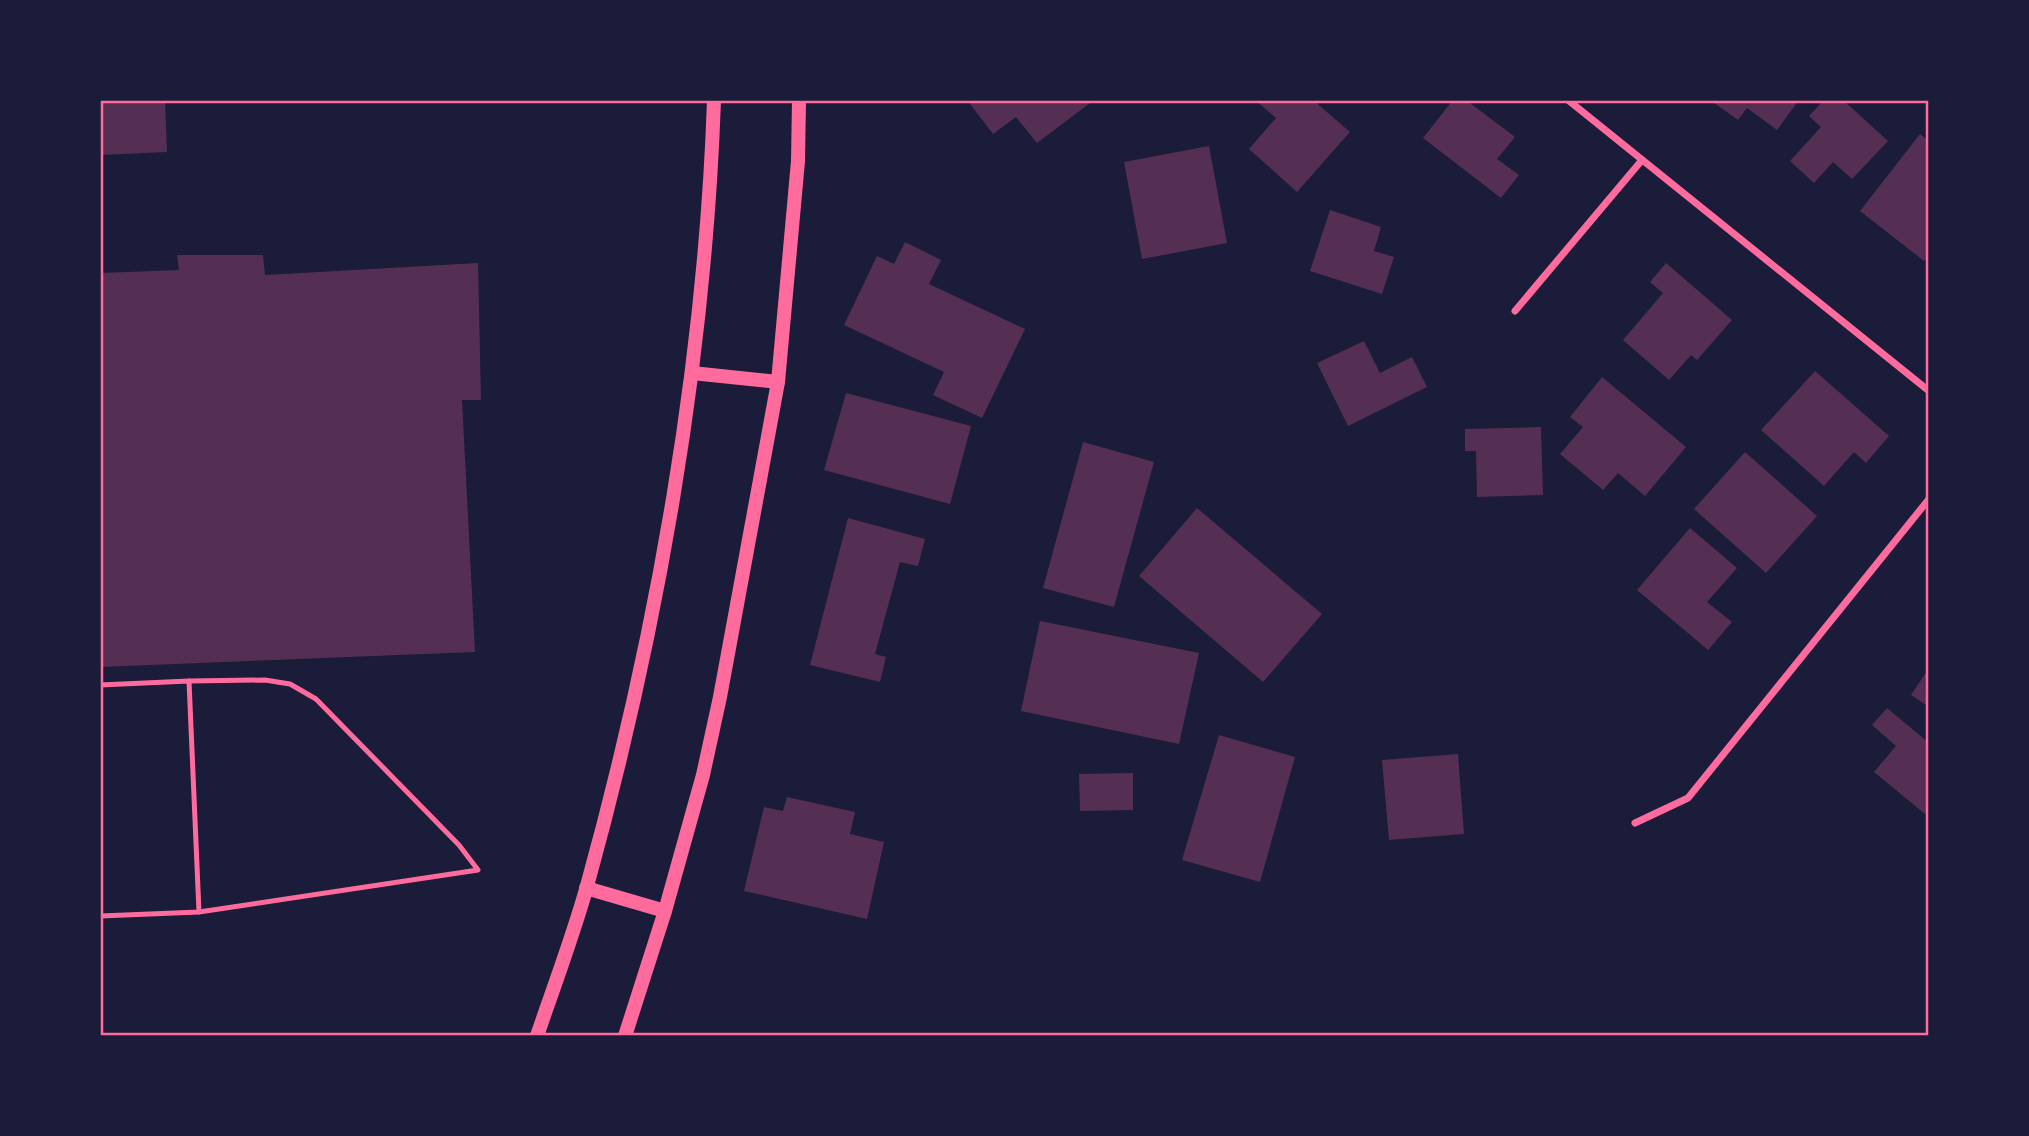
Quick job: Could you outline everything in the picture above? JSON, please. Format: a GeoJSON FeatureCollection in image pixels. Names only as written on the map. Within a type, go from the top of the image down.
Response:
{"type":"FeatureCollection","features":[{"type":"Feature","properties":{"kind":"main road"},"geometry":{"type":"LineString","coordinates":[[537,1036],[586,888],[616,772],[668,523],[692,373],[711,175],[713,100]]}},
{"type":"Feature","properties":{"kind":"main road"},"geometry":{"type":"LineString","coordinates":[[625,1036],[665,911],[703,775],[720,697],[778,382],[798,161],[799,100]]}},
{"type":"Feature","properties":{"kind":"main road"},"geometry":{"type":"LineString","coordinates":[[692,373],[778,382]]}},
{"type":"Feature","properties":{"kind":"main road"},"geometry":{"type":"LineString","coordinates":[[586,888],[665,911]]}},
{"type":"Feature","properties":{"kind":"street"},"geometry":{"type":"LineString","coordinates":[[1568,100],[1929,391]]}},
{"type":"Feature","properties":{"kind":"street"},"geometry":{"type":"LineString","coordinates":[[1515,311],[1642,160]]}},
{"type":"Feature","properties":{"kind":"street"},"geometry":{"type":"LineString","coordinates":[[1635,823],[1688,798],[1929,499]]}},
{"type":"Feature","properties":{"kind":"lane"},"geometry":{"type":"LineString","coordinates":[[100,685],[265,680],[290,684],[316,699],[459,845],[478,870],[199,912],[100,916]]}},
{"type":"Feature","properties":{"kind":"lane"},"geometry":{"type":"LineString","coordinates":[[189,681],[199,912]]}},
{"type":"Feature","properties":{"kind":"building"},"geometry":{"type":"Polygon","coordinates":[[[165,100],[167,152],[100,155],[100,102],[165,100]]]}},
{"type":"Feature","properties":{"kind":"building"},"geometry":{"type":"Polygon","coordinates":[[[967,100],[1094,100],[1037,143],[1016,117],[993,134],[967,100]]]}},
{"type":"Feature","properties":{"kind":"building"},"geometry":{"type":"Polygon","coordinates":[[[1255,100],[1313,100],[1350,132],[1297,192],[1249,149],[1276,118],[1255,100]]]}},
{"type":"Feature","properties":{"kind":"building"},"geometry":{"type":"Polygon","coordinates":[[[1453,100],[1466,100],[1515,137],[1497,159],[1519,175],[1501,198],[1423,138],[1453,100]]]}},
{"type":"Feature","properties":{"kind":"building"},"geometry":{"type":"Polygon","coordinates":[[[1710,100],[1799,100],[1777,130],[1747,108],[1738,120],[1710,100]]]}},
{"type":"Feature","properties":{"kind":"building"},"geometry":{"type":"Polygon","coordinates":[[[1824,100],[1843,100],[1888,141],[1852,179],[1833,162],[1814,183],[1790,161],[1821,127],[1809,116],[1824,100]]]}},
{"type":"Feature","properties":{"kind":"building"},"geometry":{"type":"Polygon","coordinates":[[[1920,134],[1929,141],[1929,255],[1924,261],[1860,211],[1920,134]]]}},
{"type":"Feature","properties":{"kind":"building"},"geometry":{"type":"Polygon","coordinates":[[[1209,146],[1227,243],[1142,259],[1124,162],[1209,146]]]}},
{"type":"Feature","properties":{"kind":"building"},"geometry":{"type":"Polygon","coordinates":[[[1330,210],[1381,227],[1374,251],[1394,257],[1382,294],[1310,271],[1330,210]]]}},
{"type":"Feature","properties":{"kind":"building"},"geometry":{"type":"Polygon","coordinates":[[[905,242],[941,260],[929,284],[1025,329],[982,418],[933,395],[944,372],[844,325],[877,256],[894,264],[905,242]]]}},
{"type":"Feature","properties":{"kind":"building"},"geometry":{"type":"Polygon","coordinates":[[[177,255],[263,255],[265,275],[478,263],[481,400],[462,400],[475,652],[100,667],[100,273],[179,270],[177,255]]]}},
{"type":"Feature","properties":{"kind":"building"},"geometry":{"type":"Polygon","coordinates":[[[1666,263],[1732,320],[1697,360],[1691,355],[1669,380],[1623,340],[1663,293],[1650,282],[1666,263]]]}},
{"type":"Feature","properties":{"kind":"building"},"geometry":{"type":"Polygon","coordinates":[[[1364,341],[1380,373],[1412,357],[1427,387],[1348,426],[1317,363],[1364,341]]]}},
{"type":"Feature","properties":{"kind":"building"},"geometry":{"type":"Polygon","coordinates":[[[1815,371],[1889,436],[1866,463],[1854,452],[1824,486],[1761,430],[1815,371]]]}},
{"type":"Feature","properties":{"kind":"building"},"geometry":{"type":"Polygon","coordinates":[[[1602,377],[1686,447],[1645,496],[1618,473],[1603,490],[1560,454],[1583,427],[1570,417],[1602,377]]]}},
{"type":"Feature","properties":{"kind":"building"},"geometry":{"type":"Polygon","coordinates":[[[846,393],[971,426],[950,504],[824,470],[846,393]]]}},
{"type":"Feature","properties":{"kind":"building"},"geometry":{"type":"Polygon","coordinates":[[[1541,427],[1543,495],[1477,497],[1476,451],[1465,451],[1465,429],[1541,427]]]}},
{"type":"Feature","properties":{"kind":"building"},"geometry":{"type":"Polygon","coordinates":[[[1083,442],[1154,462],[1114,607],[1043,588],[1083,442]]]}},
{"type":"Feature","properties":{"kind":"building"},"geometry":{"type":"Polygon","coordinates":[[[1745,452],[1817,516],[1766,573],[1694,509],[1745,452]]]}},
{"type":"Feature","properties":{"kind":"building"},"geometry":{"type":"Polygon","coordinates":[[[1197,508],[1322,614],[1263,682],[1139,576],[1197,508]]]}},
{"type":"Feature","properties":{"kind":"building"},"geometry":{"type":"Polygon","coordinates":[[[848,518],[925,539],[918,566],[900,562],[875,654],[886,657],[880,682],[810,665],[848,518]]]}},
{"type":"Feature","properties":{"kind":"building"},"geometry":{"type":"Polygon","coordinates":[[[1690,528],[1737,568],[1707,602],[1732,622],[1708,650],[1637,590],[1690,528]]]}},
{"type":"Feature","properties":{"kind":"building"},"geometry":{"type":"Polygon","coordinates":[[[1040,621],[1199,653],[1179,744],[1021,711],[1040,621]]]}},
{"type":"Feature","properties":{"kind":"building"},"geometry":{"type":"Polygon","coordinates":[[[1929,668],[1929,707],[1911,695],[1929,668]]]}},
{"type":"Feature","properties":{"kind":"building"},"geometry":{"type":"Polygon","coordinates":[[[1887,708],[1929,743],[1929,809],[1925,814],[1874,772],[1896,746],[1872,725],[1887,708]]]}},
{"type":"Feature","properties":{"kind":"building"},"geometry":{"type":"Polygon","coordinates":[[[1219,735],[1295,757],[1260,882],[1182,860],[1219,735]]]}},
{"type":"Feature","properties":{"kind":"building"},"geometry":{"type":"Polygon","coordinates":[[[1458,754],[1464,834],[1389,840],[1382,760],[1458,754]]]}},
{"type":"Feature","properties":{"kind":"building"},"geometry":{"type":"Polygon","coordinates":[[[1133,773],[1133,810],[1080,811],[1079,774],[1133,773]]]}},
{"type":"Feature","properties":{"kind":"building"},"geometry":{"type":"Polygon","coordinates":[[[787,797],[855,812],[850,834],[884,842],[867,919],[744,891],[764,807],[783,811],[787,797]]]}}]}
